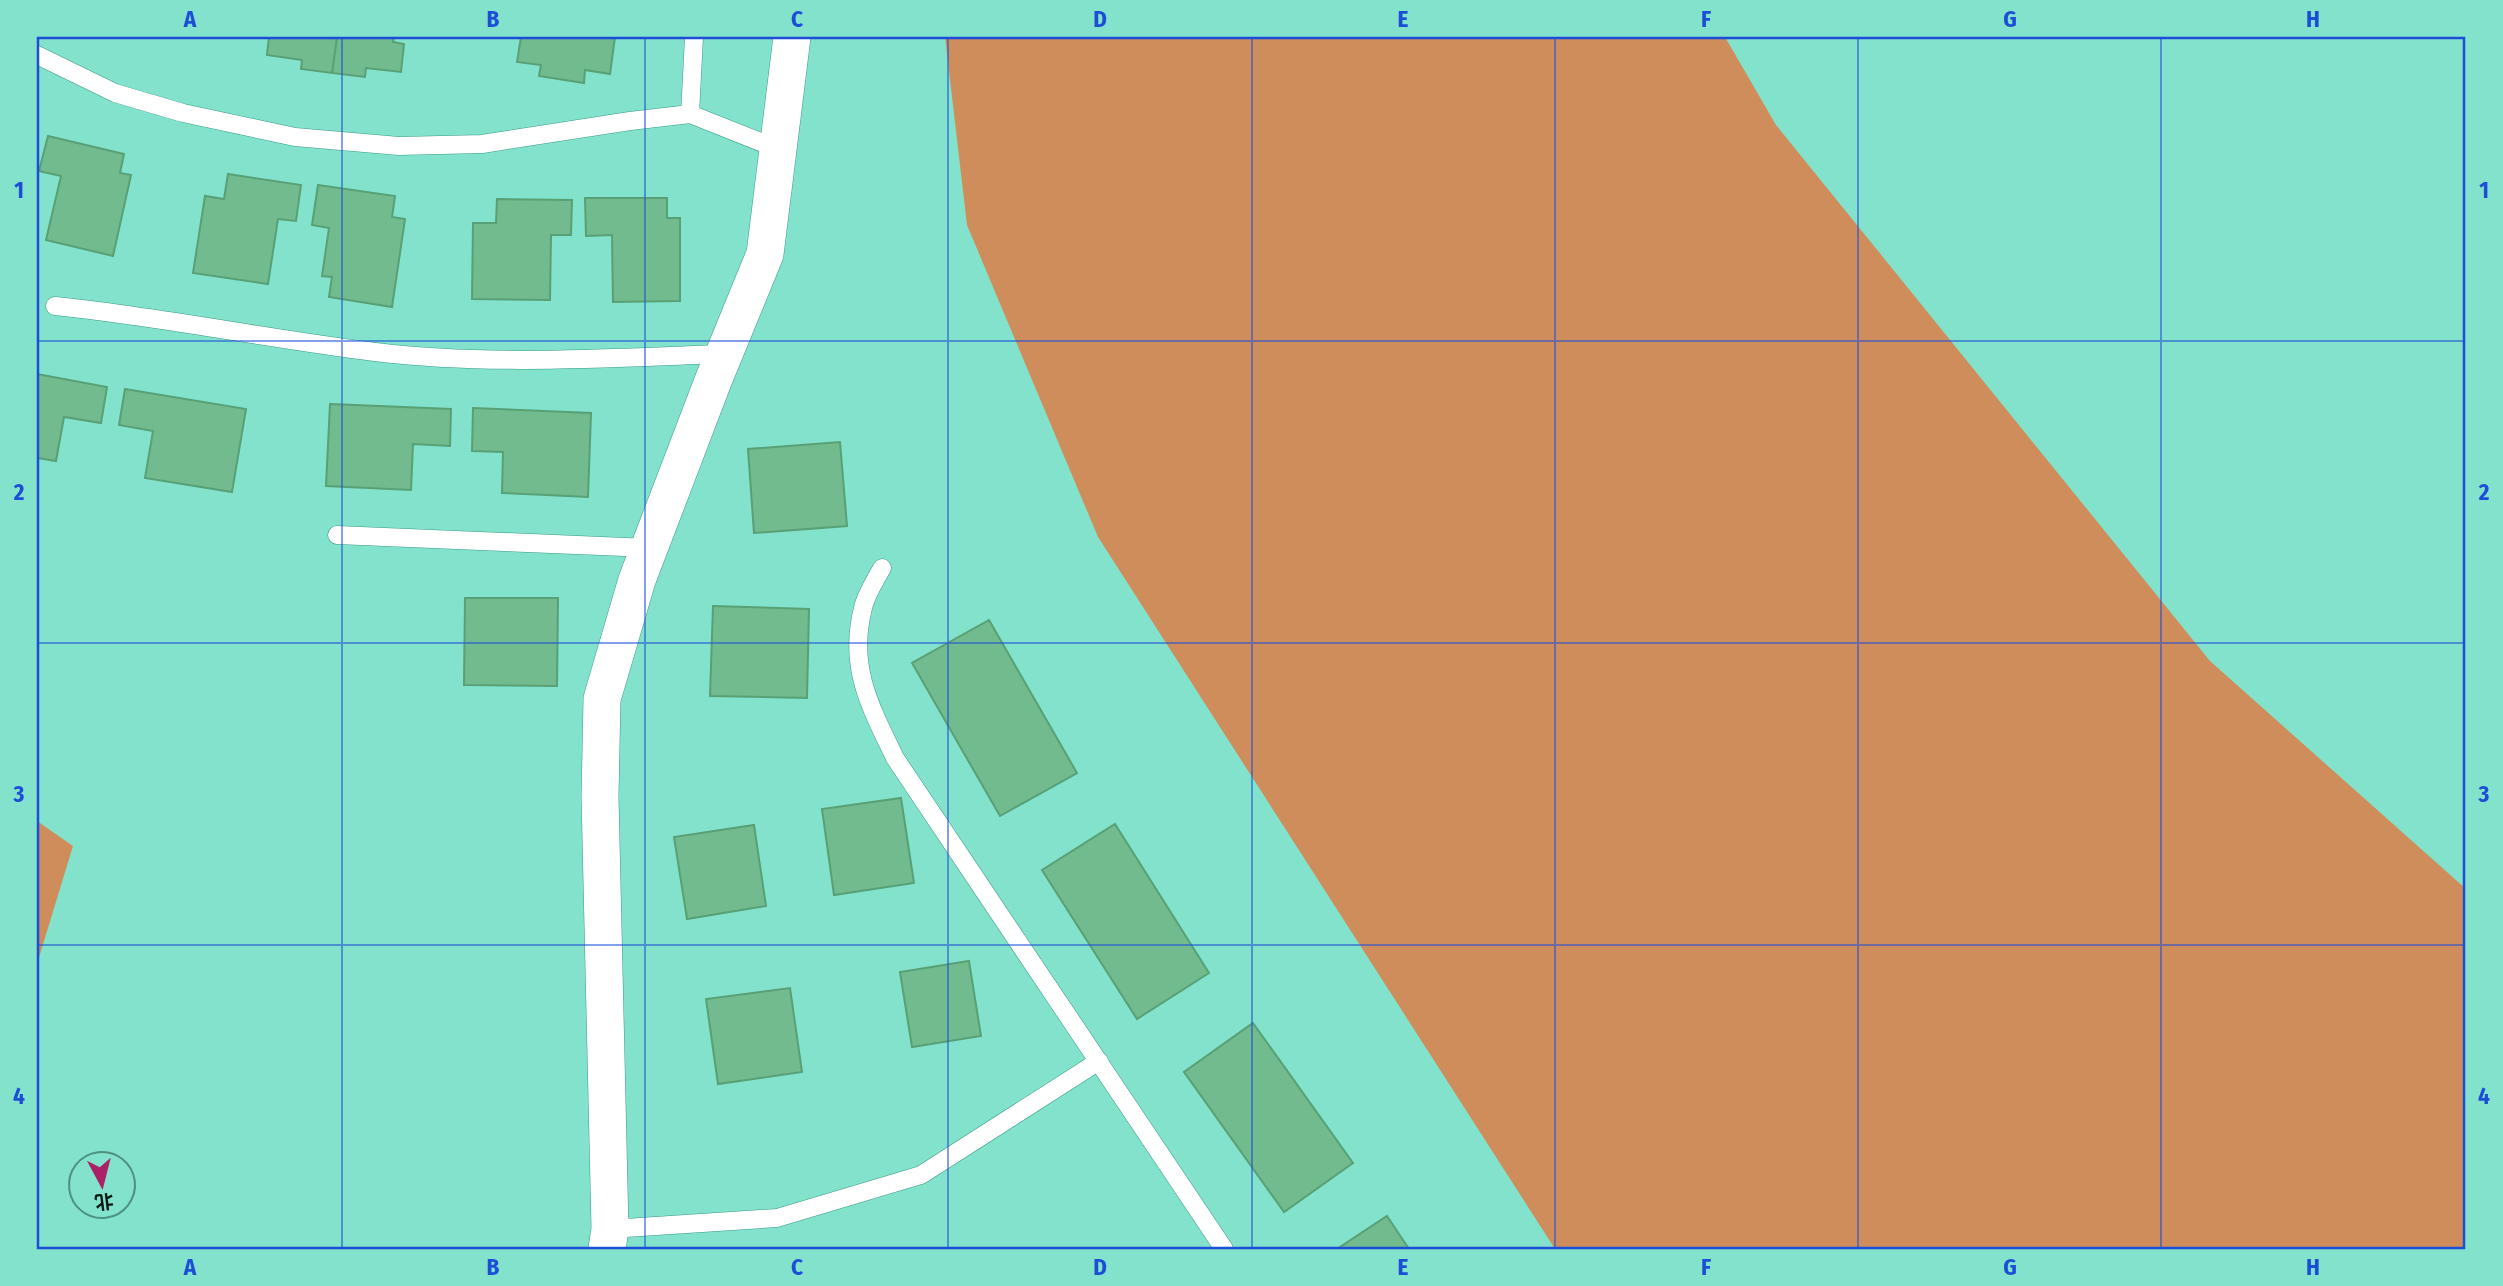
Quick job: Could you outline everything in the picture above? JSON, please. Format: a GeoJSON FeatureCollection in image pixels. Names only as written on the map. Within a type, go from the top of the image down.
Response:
{"type":"FeatureCollection","features":[{"type":"Feature","properties":{"kind":"street"},"geometry":{"type":"LineString","coordinates":[[608,1239],[600,797],[602,699],[637,580],[765,254],[792,37]]}},
{"type":"Feature","properties":{"kind":"lane"},"geometry":{"type":"LineString","coordinates":[[690,114],[694,37]]}},
{"type":"Feature","properties":{"kind":"lane"},"geometry":{"type":"LineString","coordinates":[[37,55],[115,93],[183,113],[308,138],[399,146],[482,144],[690,114],[778,149]]}},
{"type":"Feature","properties":{"kind":"lane"},"geometry":{"type":"LineString","coordinates":[[55,306],[132,314],[390,353],[516,361],[724,354]]}},
{"type":"Feature","properties":{"kind":"lane"},"geometry":{"type":"LineString","coordinates":[[337,535],[649,548]]}},
{"type":"Feature","properties":{"kind":"lane"},"geometry":{"type":"LineString","coordinates":[[881,568],[863,606],[857,653],[867,700],[895,758],[1224,1249]]}},
{"type":"Feature","properties":{"kind":"lane"},"geometry":{"type":"LineString","coordinates":[[608,1239],[777,1218],[921,1175],[1099,1061]]}},
{"type":"Feature","properties":{"kind":"shaded area"},"geometry":{"type":"Polygon","coordinates":[[[945,37],[1725,37],[1776,125],[2210,661],[2466,889],[2466,1249],[1555,1249],[1098,537],[967,225],[945,37]]]}},
{"type":"Feature","properties":{"kind":"shaded area"},"geometry":{"type":"Polygon","coordinates":[[[37,821],[73,846],[37,964],[37,821]]]}},
{"type":"Feature","properties":{"kind":"building"},"geometry":{"type":"Polygon","coordinates":[[[269,37],[337,37],[332,73],[301,69],[302,60],[267,55],[269,37]]]}},
{"type":"Feature","properties":{"kind":"building"},"geometry":{"type":"Polygon","coordinates":[[[337,37],[394,37],[393,42],[404,44],[401,72],[366,68],[365,77],[332,73],[337,37]]]}},
{"type":"Feature","properties":{"kind":"building"},"geometry":{"type":"Polygon","coordinates":[[[521,37],[615,37],[610,74],[585,70],[584,83],[539,76],[541,65],[517,62],[521,37]]]}},
{"type":"Feature","properties":{"kind":"building"},"geometry":{"type":"Polygon","coordinates":[[[48,136],[124,154],[120,173],[131,175],[113,256],[46,240],[61,176],[39,171],[48,136]]]}},
{"type":"Feature","properties":{"kind":"building"},"geometry":{"type":"Polygon","coordinates":[[[228,174],[301,185],[296,221],[278,219],[268,284],[193,273],[205,196],[224,199],[228,174]]]}},
{"type":"Feature","properties":{"kind":"building"},"geometry":{"type":"Polygon","coordinates":[[[318,185],[395,196],[392,217],[405,219],[392,307],[329,297],[332,277],[322,276],[329,228],[312,225],[318,185]]]}},
{"type":"Feature","properties":{"kind":"building"},"geometry":{"type":"Polygon","coordinates":[[[585,198],[667,198],[667,218],[680,218],[680,301],[613,302],[612,235],[586,236],[585,198]]]}},
{"type":"Feature","properties":{"kind":"building"},"geometry":{"type":"Polygon","coordinates":[[[497,199],[572,200],[571,235],[551,235],[550,300],[472,299],[473,223],[496,223],[497,199]]]}},
{"type":"Feature","properties":{"kind":"building"},"geometry":{"type":"Polygon","coordinates":[[[37,374],[107,387],[101,423],[64,417],[56,461],[37,458],[37,374]]]}},
{"type":"Feature","properties":{"kind":"building"},"geometry":{"type":"Polygon","coordinates":[[[125,389],[246,409],[232,492],[145,478],[153,431],[119,425],[125,389]]]}},
{"type":"Feature","properties":{"kind":"building"},"geometry":{"type":"Polygon","coordinates":[[[330,404],[451,409],[450,446],[413,444],[411,490],[326,486],[330,404]]]}},
{"type":"Feature","properties":{"kind":"building"},"geometry":{"type":"Polygon","coordinates":[[[473,408],[591,413],[588,497],[502,493],[503,452],[472,451],[473,408]]]}},
{"type":"Feature","properties":{"kind":"building"},"geometry":{"type":"Polygon","coordinates":[[[840,442],[847,526],[754,533],[748,449],[840,442]]]}},
{"type":"Feature","properties":{"kind":"building"},"geometry":{"type":"Polygon","coordinates":[[[465,598],[558,598],[557,686],[464,685],[465,598]]]}},
{"type":"Feature","properties":{"kind":"building"},"geometry":{"type":"Polygon","coordinates":[[[713,606],[809,609],[807,698],[710,696],[713,606]]]}},
{"type":"Feature","properties":{"kind":"building"},"geometry":{"type":"Polygon","coordinates":[[[989,620],[1077,773],[1000,816],[912,663],[989,620]]]}},
{"type":"Feature","properties":{"kind":"building"},"geometry":{"type":"Polygon","coordinates":[[[901,798],[914,883],[834,895],[822,809],[901,798]]]}},
{"type":"Feature","properties":{"kind":"building"},"geometry":{"type":"Polygon","coordinates":[[[1115,824],[1209,973],[1137,1019],[1042,870],[1115,824]]]}},
{"type":"Feature","properties":{"kind":"building"},"geometry":{"type":"Polygon","coordinates":[[[754,825],[766,906],[687,919],[674,837],[754,825]]]}},
{"type":"Feature","properties":{"kind":"building"},"geometry":{"type":"Polygon","coordinates":[[[969,961],[981,1036],[912,1047],[900,972],[969,961]]]}},
{"type":"Feature","properties":{"kind":"building"},"geometry":{"type":"Polygon","coordinates":[[[790,988],[802,1072],[718,1084],[706,999],[790,988]]]}},
{"type":"Feature","properties":{"kind":"building"},"geometry":{"type":"Polygon","coordinates":[[[1253,1023],[1353,1163],[1284,1212],[1184,1072],[1253,1023]]]}},
{"type":"Feature","properties":{"kind":"building"},"geometry":{"type":"Polygon","coordinates":[[[1387,1216],[1409,1249],[1337,1249],[1387,1216]]]}}]}
